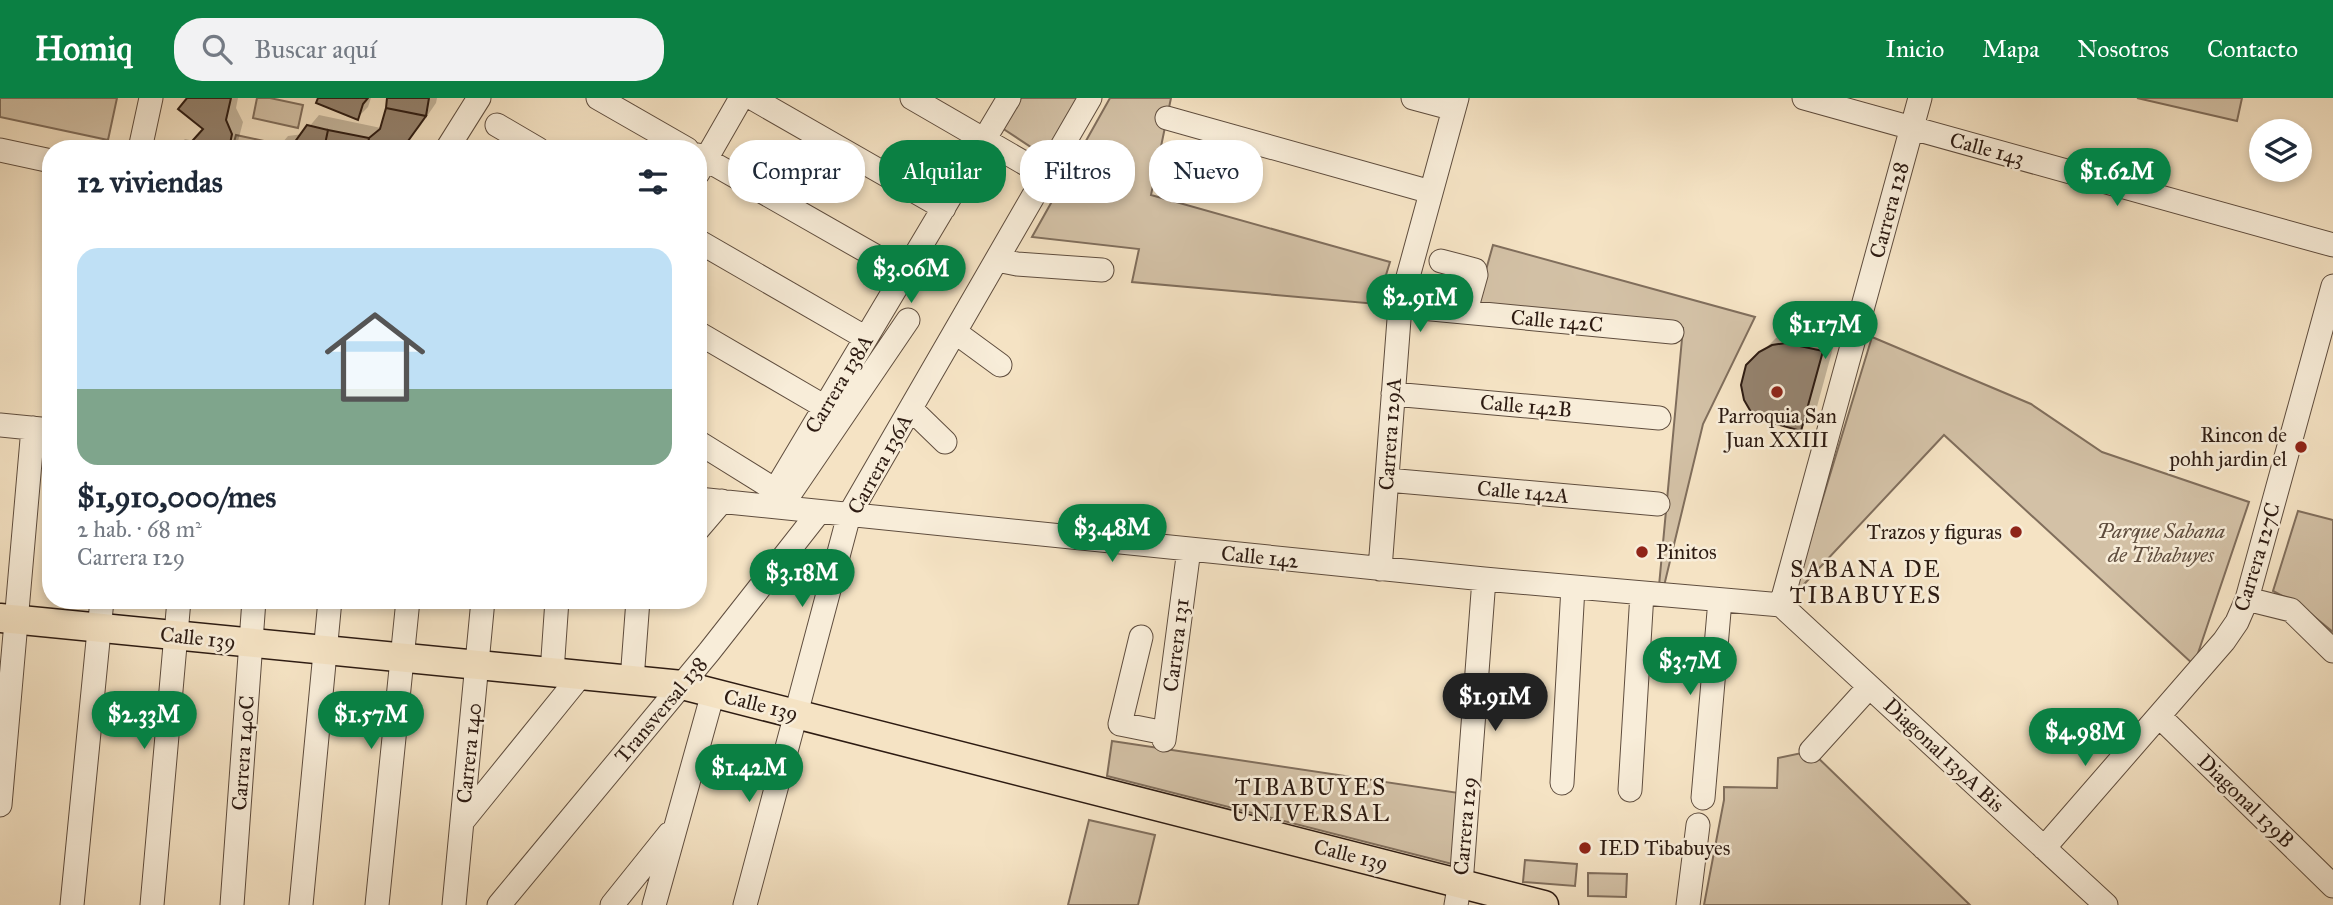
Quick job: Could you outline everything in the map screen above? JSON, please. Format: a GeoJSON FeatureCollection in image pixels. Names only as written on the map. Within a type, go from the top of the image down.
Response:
{"type":"FeatureCollection","features":[{"type":"Feature","properties":{"kind":"main road","name":"Calle 139"},"geometry":{"type":"LineString","coordinates":[[8,619],[100,614],[176,635],[682,685],[1458,894],[1544,905]]}},
{"type":"Feature","properties":{"kind":"street"},"geometry":{"type":"LineString","coordinates":[[142,140],[151,98]]}},
{"type":"Feature","properties":{"kind":"street"},"geometry":{"type":"LineString","coordinates":[[453,140],[479,98]]}},
{"type":"Feature","properties":{"kind":"street"},"geometry":{"type":"LineString","coordinates":[[598,98],[666,140]]}},
{"type":"Feature","properties":{"kind":"street"},"geometry":{"type":"LineString","coordinates":[[707,145],[741,98]]}},
{"type":"Feature","properties":{"kind":"street"},"geometry":{"type":"LineString","coordinates":[[752,98],[944,208]]}},
{"type":"Feature","properties":{"kind":"street"},"geometry":{"type":"LineString","coordinates":[[912,98],[1020,160]]}},
{"type":"Feature","properties":{"kind":"street","name":"Carrera 138A"},"geometry":{"type":"LineString","coordinates":[[781,493],[825,407],[1009,98]]}},
{"type":"Feature","properties":{"kind":"street","name":"Carrera 136A"},"geometry":{"type":"LineString","coordinates":[[1065,140],[1090,98]]}},
{"type":"Feature","properties":{"kind":"street"},"geometry":{"type":"LineString","coordinates":[[1413,98],[1456,103]]}},
{"type":"Feature","properties":{"kind":"street","name":"Calle 143"},"geometry":{"type":"LineString","coordinates":[[1804,98],[2333,245]]}},
{"type":"Feature","properties":{"kind":"street","name":"Carrera 128"},"geometry":{"type":"LineString","coordinates":[[1781,605],[1920,98]]}},
{"type":"Feature","properties":{"kind":"street","name":"Carrera 129A"},"geometry":{"type":"LineString","coordinates":[[1380,569],[1403,296],[1456,103]]}},
{"type":"Feature","properties":{"kind":"street"},"geometry":{"type":"LineString","coordinates":[[1167,118],[1431,192]]}},
{"type":"Feature","properties":{"kind":"street"},"geometry":{"type":"LineString","coordinates":[[497,125],[523,140]]}},
{"type":"Feature","properties":{"kind":"street"},"geometry":{"type":"LineString","coordinates":[[0,150],[42,159]]}},
{"type":"Feature","properties":{"kind":"street"},"geometry":{"type":"LineString","coordinates":[[707,164],[905,273]]}},
{"type":"Feature","properties":{"kind":"street","name":"Carrera 136A"},"geometry":{"type":"LineString","coordinates":[[745,905],[849,515],[1029,203]]}},
{"type":"Feature","properties":{"kind":"street"},"geometry":{"type":"LineString","coordinates":[[707,246],[866,338]]}},
{"type":"Feature","properties":{"kind":"street"},"geometry":{"type":"LineString","coordinates":[[997,260],[1102,270]]}},
{"type":"Feature","properties":{"kind":"street"},"geometry":{"type":"LineString","coordinates":[[1403,296],[1469,300],[1475,270],[1441,261]]}},
{"type":"Feature","properties":{"kind":"street","name":"Carrera 127C"},"geometry":{"type":"LineString","coordinates":[[2044,848],[2160,717],[2237,622],[2246,600],[2333,286]]}},
{"type":"Feature","properties":{"kind":"street","name":"Calle 142C"},"geometry":{"type":"LineString","coordinates":[[1403,296],[1672,332]]}},
{"type":"Feature","properties":{"kind":"street"},"geometry":{"type":"LineString","coordinates":[[781,493],[908,320]]}},
{"type":"Feature","properties":{"kind":"street"},"geometry":{"type":"LineString","coordinates":[[955,332],[1000,365]]}},
{"type":"Feature","properties":{"kind":"street"},"geometry":{"type":"LineString","coordinates":[[707,338],[825,407]]}},
{"type":"Feature","properties":{"kind":"street","name":"Calle 142B"},"geometry":{"type":"LineString","coordinates":[[1393,394],[1660,418]]}},
{"type":"Feature","properties":{"kind":"street"},"geometry":{"type":"LineString","coordinates":[[911,409],[945,442]]}},
{"type":"Feature","properties":{"kind":"street"},"geometry":{"type":"LineString","coordinates":[[0,425],[42,429],[8,619],[0,805]]}},
{"type":"Feature","properties":{"kind":"street"},"geometry":{"type":"LineString","coordinates":[[707,448],[813,512]]}},
{"type":"Feature","properties":{"kind":"street","name":"Calle 142A"},"geometry":{"type":"LineString","coordinates":[[1387,480],[1658,504]]}},
{"type":"Feature","properties":{"kind":"street","name":"Calle 142"},"geometry":{"type":"LineString","coordinates":[[707,500],[1380,569],[1781,605]]}},
{"type":"Feature","properties":{"kind":"street"},"geometry":{"type":"LineString","coordinates":[[707,518],[722,501]]}},
{"type":"Feature","properties":{"kind":"street","name":"Transversal 138"},"geometry":{"type":"LineString","coordinates":[[499,905],[682,685],[813,512]]}},
{"type":"Feature","properties":{"kind":"street","name":"Carrera 131"},"geometry":{"type":"LineString","coordinates":[[1140,638],[1120,724],[1164,736],[1189,549]]}},
{"type":"Feature","properties":{"kind":"street","name":"Carrera 129"},"geometry":{"type":"LineString","coordinates":[[1458,894],[1484,579]]}},
{"type":"Feature","properties":{"kind":"street"},"geometry":{"type":"LineString","coordinates":[[1562,783],[1573,587]]}},
{"type":"Feature","properties":{"kind":"street"},"geometry":{"type":"LineString","coordinates":[[1630,790],[1642,593]]}},
{"type":"Feature","properties":{"kind":"street"},"geometry":{"type":"LineString","coordinates":[[1703,798],[1720,600]]}},
{"type":"Feature","properties":{"kind":"street"},"geometry":{"type":"LineString","coordinates":[[2246,600],[2291,610],[2333,651]]}},
{"type":"Feature","properties":{"kind":"street","name":"Diagonal 139A Bis"},"geometry":{"type":"LineString","coordinates":[[1781,605],[2106,905]]}},
{"type":"Feature","properties":{"kind":"street"},"geometry":{"type":"LineString","coordinates":[[152,905],[178,609]]}},
{"type":"Feature","properties":{"kind":"street","name":"Carrera 140C"},"geometry":{"type":"LineString","coordinates":[[232,905],[253,609]]}},
{"type":"Feature","properties":{"kind":"street"},"geometry":{"type":"LineString","coordinates":[[301,905],[329,609]]}},
{"type":"Feature","properties":{"kind":"street"},"geometry":{"type":"LineString","coordinates":[[377,905],[407,609]]}},
{"type":"Feature","properties":{"kind":"street","name":"Carrera 140"},"geometry":{"type":"LineString","coordinates":[[454,905],[482,609]]}},
{"type":"Feature","properties":{"kind":"street"},"geometry":{"type":"LineString","coordinates":[[552,672],[556,609]]}},
{"type":"Feature","properties":{"kind":"street"},"geometry":{"type":"LineString","coordinates":[[632,680],[637,609]]}},
{"type":"Feature","properties":{"kind":"street"},"geometry":{"type":"LineString","coordinates":[[72,905],[100,614]]}},
{"type":"Feature","properties":{"kind":"street"},"geometry":{"type":"LineString","coordinates":[[462,822],[581,675]]}},
{"type":"Feature","properties":{"kind":"street"},"geometry":{"type":"LineString","coordinates":[[1811,751],[1870,687]]}},
{"type":"Feature","properties":{"kind":"street"},"geometry":{"type":"LineString","coordinates":[[654,905],[713,693]]}},
{"type":"Feature","properties":{"kind":"street","name":"Diagonal 139B"},"geometry":{"type":"LineString","coordinates":[[2160,717],[2333,886]]}},
{"type":"Feature","properties":{"kind":"street"},"geometry":{"type":"LineString","coordinates":[[612,905],[676,825]]}},
{"type":"Feature","properties":{"kind":"street"},"geometry":{"type":"LineString","coordinates":[[1688,905],[1698,825]]}},
{"type":"Feature","properties":{"kind":"green space"},"geometry":{"type":"Polygon","coordinates":[[[0,98],[117,98],[108,140],[0,117],[0,98]]]}},
{"type":"Feature","properties":{"kind":"green space"},"geometry":{"type":"Polygon","coordinates":[[[257,98],[303,105],[298,128],[253,118],[257,98]]]}},
{"type":"Feature","properties":{"kind":"green space"},"geometry":{"type":"Polygon","coordinates":[[[1021,98],[1080,98],[1056,140],[1020,140],[1002,128],[1021,98]]]}},
{"type":"Feature","properties":{"kind":"green space"},"geometry":{"type":"Polygon","coordinates":[[[1110,98],[1171,98],[1162,140],[1149,140],[1149,203],[1180,203],[1390,262],[1377,304],[1132,282],[1139,249],[1032,237],[1051,203],[1135,203],[1135,140],[1086,140],[1110,98]]]}},
{"type":"Feature","properties":{"kind":"green space"},"geometry":{"type":"Polygon","coordinates":[[[2137,98],[2242,98],[2237,121],[2137,98]]]}},
{"type":"Feature","properties":{"kind":"green space"},"geometry":{"type":"Polygon","coordinates":[[[236,135],[259,140],[235,140],[236,135]]]}},
{"type":"Feature","properties":{"kind":"green space"},"geometry":{"type":"Polygon","coordinates":[[[1493,245],[1755,317],[1703,424],[1664,586],[1659,586],[1683,328],[1475,309],[1493,245]]]}},
{"type":"Feature","properties":{"kind":"green space","name":"Parque Sabana de Tibabuyes"},"geometry":{"type":"Polygon","coordinates":[[[1872,337],[2031,404],[2102,452],[2249,502],[2194,665],[1944,435],[1793,596],[1872,337]]]}},
{"type":"Feature","properties":{"kind":"green space"},"geometry":{"type":"Polygon","coordinates":[[[2298,511],[2333,520],[2333,632],[2300,605],[2273,591],[2298,511]]]}},
{"type":"Feature","properties":{"kind":"green space"},"geometry":{"type":"Polygon","coordinates":[[[1112,741],[1459,793],[1456,865],[1107,776],[1112,741]]]}},
{"type":"Feature","properties":{"kind":"green space"},"geometry":{"type":"Polygon","coordinates":[[[1811,751],[1970,905],[1704,905],[1724,800],[1724,787],[1777,788],[1778,758],[1811,751]]]}},
{"type":"Feature","properties":{"kind":"green space"},"geometry":{"type":"Polygon","coordinates":[[[1089,820],[1155,835],[1138,905],[1068,905],[1089,820]]]}},
{"type":"Feature","properties":{"kind":"green space"},"geometry":{"type":"Polygon","coordinates":[[[1525,860],[1577,864],[1575,886],[1523,882],[1525,860]]]}},
{"type":"Feature","properties":{"kind":"green space"},"geometry":{"type":"Polygon","coordinates":[[[1588,873],[1627,874],[1626,897],[1588,896],[1588,873]]]}},
{"type":"Feature","properties":{"kind":"building"},"geometry":{"type":"Polygon","coordinates":[[[187,98],[231,98],[226,120],[232,134],[231,140],[193,140],[203,129],[178,109],[187,98]]]}},
{"type":"Feature","properties":{"kind":"building"},"geometry":{"type":"Polygon","coordinates":[[[318,98],[368,98],[358,120],[316,103],[318,98]]]}},
{"type":"Feature","properties":{"kind":"building"},"geometry":{"type":"Polygon","coordinates":[[[387,98],[429,98],[426,116],[386,108],[387,98]]]}},
{"type":"Feature","properties":{"kind":"building"},"geometry":{"type":"Polygon","coordinates":[[[386,108],[426,116],[409,140],[369,140],[380,129],[386,108]]]}},
{"type":"Feature","properties":{"kind":"building"},"geometry":{"type":"Polygon","coordinates":[[[307,125],[328,130],[326,140],[296,140],[307,125]]]}},
{"type":"Feature","properties":{"kind":"building"},"geometry":{"type":"Polygon","coordinates":[[[328,130],[369,138],[369,140],[326,140],[328,130]]]}},
{"type":"Feature","properties":{"kind":"building","name":"Parroquia San Juan XXIII"},"geometry":{"type":"Polygon","coordinates":[[[1786,343],[1823,351],[1801,431],[1766,421],[1751,412],[1744,400],[1741,385],[1746,365],[1759,352],[1772,345],[1786,343]]]}},
{"type":"Feature","properties":{"kind":"place","name":"Parroquia San Juan XXIII"},"geometry":{"type":"Point","coordinates":[1777,392]}},
{"type":"Feature","properties":{"kind":"place","name":"Rincon de pohh jardin el"},"geometry":{"type":"Point","coordinates":[2301,447]}},
{"type":"Feature","properties":{"kind":"place","name":"Trazos y figuras"},"geometry":{"type":"Point","coordinates":[2016,532]}},
{"type":"Feature","properties":{"kind":"place","name":"Pinitos"},"geometry":{"type":"Point","coordinates":[1642,552]}},
{"type":"Feature","properties":{"kind":"place","name":"IED Tibabuyes"},"geometry":{"type":"Point","coordinates":[1585,848]}},
{"type":"Feature","properties":{"kind":"district","name":"SABANA DE TIBABUYES"},"geometry":{"type":"Point","coordinates":[1866,582]}},
{"type":"Feature","properties":{"kind":"district","name":"TIBABUYES UNIVERSAL"},"geometry":{"type":"Point","coordinates":[1311,800]}}]}
